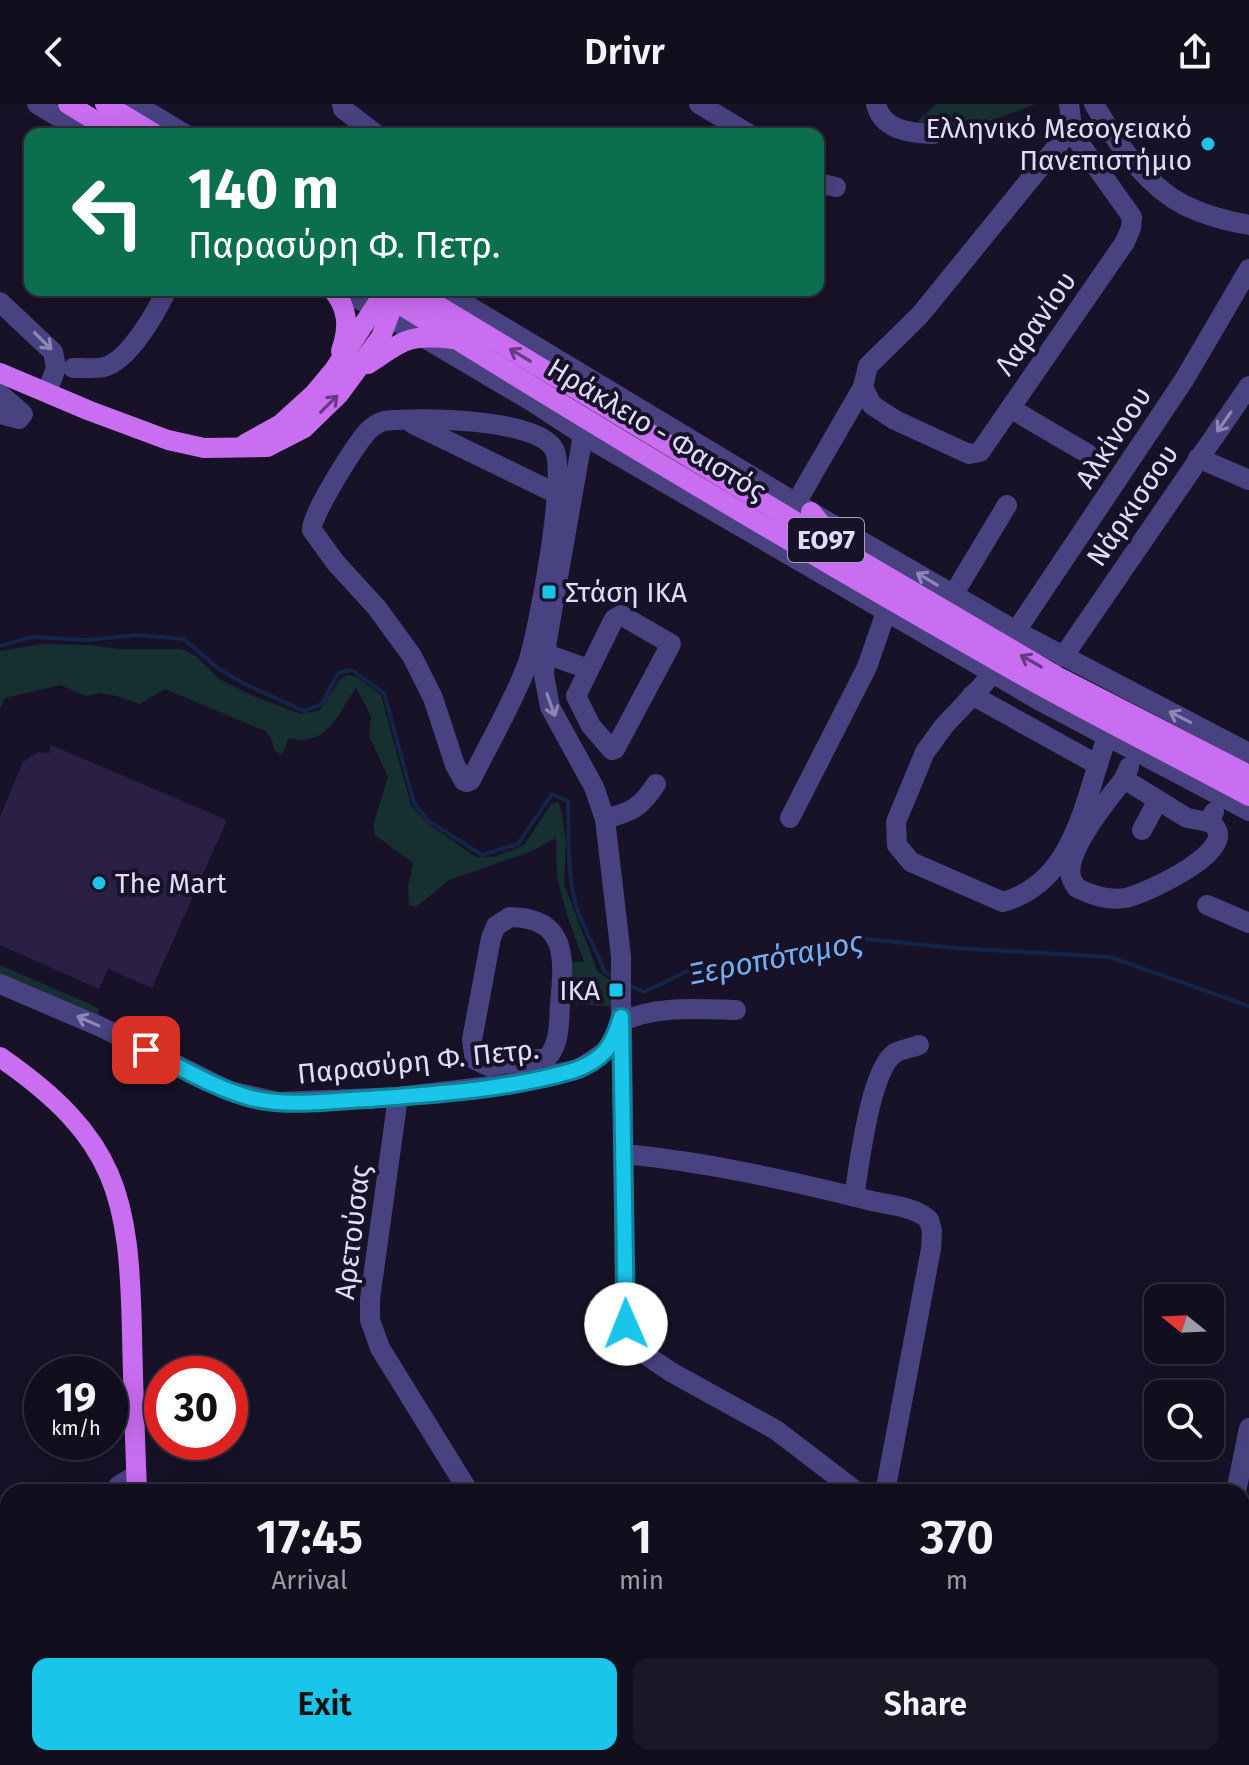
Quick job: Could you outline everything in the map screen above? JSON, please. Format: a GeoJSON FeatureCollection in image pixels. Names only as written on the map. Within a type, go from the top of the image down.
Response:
{"type":"FeatureCollection","features":[{"type":"Feature","properties":{"kind":"main road"},"geometry":{"type":"LineString","coordinates":[[68,104],[100,128]]}},
{"type":"Feature","properties":{"kind":"main road"},"geometry":{"type":"LineString","coordinates":[[105,104],[145,128]]}},
{"type":"Feature","properties":{"kind":"main road"},"geometry":{"type":"LineString","coordinates":[[334,370],[347,325],[343,305],[337,296]]}},
{"type":"Feature","properties":{"kind":"main road"},"geometry":{"type":"LineString","coordinates":[[242,446],[289,418],[396,296]]}},
{"type":"Feature","properties":{"kind":"main road"},"geometry":{"type":"LineString","coordinates":[[396,296],[477,310]]}},
{"type":"Feature","properties":{"kind":"main road"},"geometry":{"type":"LineString","coordinates":[[396,296],[422,336]]}},
{"type":"Feature","properties":{"kind":"main road"},"geometry":{"type":"LineString","coordinates":[[0,373],[168,440],[204,448],[267,447],[295,434],[314,419],[359,370],[375,346],[396,296]]}},
{"type":"Feature","properties":{"kind":"main road","name":"Ηράκλειο - Φαιστός"},"geometry":{"type":"LineString","coordinates":[[396,296],[535,390],[664,466],[1022,675],[1249,796]]}},
{"type":"Feature","properties":{"kind":"main road","name":"Ηράκλειο - Φαιστός"},"geometry":{"type":"LineString","coordinates":[[396,296],[1060,678],[1249,775]]}},
{"type":"Feature","properties":{"kind":"main road"},"geometry":{"type":"LineString","coordinates":[[359,370],[400,343],[422,336],[461,340]]}},
{"type":"Feature","properties":{"kind":"main road"},"geometry":{"type":"LineString","coordinates":[[664,466],[691,497]]}},
{"type":"Feature","properties":{"kind":"main road"},"geometry":{"type":"LineString","coordinates":[[804,508],[849,554]]}},
{"type":"Feature","properties":{"kind":"main road"},"geometry":{"type":"LineString","coordinates":[[0,1057],[66,1110],[101,1156],[118,1196],[126,1231],[131,1281],[136,1484]]}},
{"type":"Feature","properties":{"kind":"street"},"geometry":{"type":"LineString","coordinates":[[37,104],[95,128]]}},
{"type":"Feature","properties":{"kind":"street"},"geometry":{"type":"LineString","coordinates":[[135,104],[175,128]]}},
{"type":"Feature","properties":{"kind":"street"},"geometry":{"type":"LineString","coordinates":[[342,104],[343,109],[368,128]]}},
{"type":"Feature","properties":{"kind":"street"},"geometry":{"type":"LineString","coordinates":[[699,104],[739,128]]}},
{"type":"Feature","properties":{"kind":"street"},"geometry":{"type":"LineString","coordinates":[[876,104],[880,116],[896,128],[910,133],[933,134]]}},
{"type":"Feature","properties":{"kind":"street","name":"Λαρανίου"},"geometry":{"type":"LineString","coordinates":[[863,387],[872,405],[895,420],[969,454],[980,452],[1125,242],[1131,228],[1132,217],[1073,134],[1069,104]]}},
{"type":"Feature","properties":{"kind":"street"},"geometry":{"type":"LineString","coordinates":[[1094,104],[1127,154],[1163,192],[1185,205],[1249,225]]}},
{"type":"Feature","properties":{"kind":"street"},"geometry":{"type":"LineString","coordinates":[[804,508],[863,387],[868,366],[920,315],[1063,139],[1073,134]]}},
{"type":"Feature","properties":{"kind":"street","name":"Αλκίνοου"},"geometry":{"type":"LineString","coordinates":[[1016,631],[1184,380],[1249,269]]}},
{"type":"Feature","properties":{"kind":"street"},"geometry":{"type":"LineString","coordinates":[[73,368],[103,368],[124,355],[163,296]]}},
{"type":"Feature","properties":{"kind":"street"},"geometry":{"type":"LineString","coordinates":[[0,302],[53,352],[56,368],[47,392]]}},
{"type":"Feature","properties":{"kind":"street"},"geometry":{"type":"LineString","coordinates":[[477,310],[953,595],[1063,657],[1249,753]]}},
{"type":"Feature","properties":{"kind":"street"},"geometry":{"type":"LineString","coordinates":[[422,336],[583,435],[993,674],[1133,752],[1249,811]]}},
{"type":"Feature","properties":{"kind":"street","name":"Νάρκισσου"},"geometry":{"type":"LineString","coordinates":[[1063,657],[1249,386]]}},
{"type":"Feature","properties":{"kind":"street"},"geometry":{"type":"LineString","coordinates":[[0,394],[23,414],[19,419],[0,414]]}},
{"type":"Feature","properties":{"kind":"street"},"geometry":{"type":"LineString","coordinates":[[1010,408],[1088,454]]}},
{"type":"Feature","properties":{"kind":"street"},"geometry":{"type":"LineString","coordinates":[[406,420],[557,494]]}},
{"type":"Feature","properties":{"kind":"street"},"geometry":{"type":"LineString","coordinates":[[406,420],[477,422],[536,435],[554,448],[557,456],[557,494],[538,651],[523,674],[471,780],[464,781],[457,770],[433,698],[412,656],[377,608],[335,562],[312,530],[311,524],[317,510],[368,432],[384,421],[406,420]]}},
{"type":"Feature","properties":{"kind":"street","name":"Παρασύρη Φ. Πετρ."},"geometry":{"type":"LineString","coordinates":[[0,984],[101,1027],[229,1091],[278,1102],[398,1097],[509,1079],[552,1076],[588,1065],[611,1045],[621,1019],[620,931],[605,819],[594,787],[550,707],[538,651],[583,435]]}},
{"type":"Feature","properties":{"kind":"street"},"geometry":{"type":"LineString","coordinates":[[1198,458],[1249,480]]}},
{"type":"Feature","properties":{"kind":"street"},"geometry":{"type":"LineString","coordinates":[[953,595],[1007,505]]}},
{"type":"Feature","properties":{"kind":"street"},"geometry":{"type":"LineString","coordinates":[[790,818],[867,667],[886,612]]}},
{"type":"Feature","properties":{"kind":"street"},"geometry":{"type":"LineString","coordinates":[[621,615],[671,644],[612,750],[591,726],[576,700],[577,690],[588,669],[614,619],[621,615]]}},
{"type":"Feature","properties":{"kind":"street"},"geometry":{"type":"LineString","coordinates":[[538,651],[588,669]]}},
{"type":"Feature","properties":{"kind":"street"},"geometry":{"type":"LineString","coordinates":[[523,674],[544,675]]}},
{"type":"Feature","properties":{"kind":"street"},"geometry":{"type":"LineString","coordinates":[[993,674],[944,726],[925,752],[896,822],[897,845],[911,862],[1003,902],[1023,896],[1053,872],[1071,841],[1107,737]]}},
{"type":"Feature","properties":{"kind":"street"},"geometry":{"type":"LineString","coordinates":[[972,695],[1098,765]]}},
{"type":"Feature","properties":{"kind":"street"},"geometry":{"type":"LineString","coordinates":[[1124,779],[1187,818],[1219,826],[1224,843],[1219,851],[1177,880],[1124,898],[1098,897],[1077,888],[1071,877],[1072,860],[1089,825],[1124,779],[1133,752]]}},
{"type":"Feature","properties":{"kind":"street"},"geometry":{"type":"LineString","coordinates":[[605,819],[629,813],[645,801],[656,784]]}},
{"type":"Feature","properties":{"kind":"street"},"geometry":{"type":"LineString","coordinates":[[1209,822],[1222,798]]}},
{"type":"Feature","properties":{"kind":"street"},"geometry":{"type":"LineString","coordinates":[[1142,830],[1158,800]]}},
{"type":"Feature","properties":{"kind":"street"},"geometry":{"type":"LineString","coordinates":[[1207,905],[1249,923]]}},
{"type":"Feature","properties":{"kind":"street"},"geometry":{"type":"LineString","coordinates":[[517,917],[537,922],[553,933],[562,952],[563,969],[558,1035],[554,1049],[547,1058],[509,1079],[475,1060],[472,1049],[493,930],[503,920],[517,917]]}},
{"type":"Feature","properties":{"kind":"street"},"geometry":{"type":"LineString","coordinates":[[736,1010],[687,1008],[621,1019],[625,1309],[629,1340],[671,1372],[776,1430],[847,1484]]}},
{"type":"Feature","properties":{"kind":"street"},"geometry":{"type":"LineString","coordinates":[[854,1197],[871,1102],[881,1074],[894,1054],[919,1045]]}},
{"type":"Feature","properties":{"kind":"street","name":"Αρετούσας"},"geometry":{"type":"LineString","coordinates":[[398,1097],[370,1299],[370,1320],[380,1348],[464,1484]]}},
{"type":"Feature","properties":{"kind":"street"},"geometry":{"type":"LineString","coordinates":[[625,1154],[710,1166],[854,1197],[924,1215],[931,1223],[886,1484]]}},
{"type":"Feature","properties":{"kind":"street"},"geometry":{"type":"LineString","coordinates":[[1238,1484],[1249,1428]]}},
{"type":"Feature","properties":{"kind":"green space"},"geometry":{"type":"Polygon","coordinates":[[[936,104],[1036,104],[938,140],[918,121],[936,104]]]}},
{"type":"Feature","properties":{"kind":"green space"},"geometry":{"type":"Polygon","coordinates":[[[43,644],[181,649],[196,656],[219,679],[301,714],[320,710],[340,679],[346,675],[356,676],[381,695],[411,805],[427,823],[476,857],[494,857],[524,845],[551,804],[558,802],[566,843],[564,884],[598,972],[617,984],[614,1007],[565,1003],[572,962],[584,962],[557,877],[556,838],[532,851],[449,880],[416,907],[409,905],[408,887],[413,863],[375,835],[373,825],[388,777],[369,736],[371,716],[356,688],[330,726],[313,738],[289,738],[282,755],[275,751],[265,731],[165,689],[140,704],[99,693],[86,696],[61,685],[5,698],[0,708],[0,651],[43,644]]]}},
{"type":"Feature","properties":{"kind":"green space"},"geometry":{"type":"Polygon","coordinates":[[[0,965],[92,1005],[99,1009],[98,1014],[88,1014],[0,978],[0,965]]]}},
{"type":"Feature","properties":{"kind":"building","name":"The Mart"},"geometry":{"type":"Polygon","coordinates":[[[51,745],[227,820],[152,988],[108,969],[99,989],[0,945],[0,817],[23,762],[38,752],[49,753],[51,745]]]}},
{"type":"Feature","properties":{"kind":"waterway","name":"Ξεροπόταμος"},"geometry":{"type":"LineString","coordinates":[[0,646],[32,637],[86,640],[138,635],[184,639],[219,669],[304,711],[322,704],[338,673],[352,670],[384,693],[414,803],[427,820],[482,855],[518,844],[552,794],[568,801],[570,865],[575,902],[604,971],[614,977]]}},
{"type":"Feature","properties":{"kind":"waterway","name":"Ξεροπόταμος"},"geometry":{"type":"LineString","coordinates":[[629,985],[644,992],[688,971],[708,966],[756,966],[778,953],[855,938],[955,948],[1110,957],[1249,1006]]}},
{"type":"Feature","properties":{"kind":"place","name":"Ελληνικό Μεσογειακό Πανεπιστήμιο"},"geometry":{"type":"Point","coordinates":[1208,144]}},
{"type":"Feature","properties":{"kind":"place","name":"Στάση ΙΚΑ"},"geometry":{"type":"Point","coordinates":[549,592]}},
{"type":"Feature","properties":{"kind":"place","name":"The Mart"},"geometry":{"type":"Point","coordinates":[99,883]}},
{"type":"Feature","properties":{"kind":"place","name":"IKA"},"geometry":{"type":"Point","coordinates":[616,990]}},
{"type":"Feature","properties":{"kind":"route"},"geometry":{"type":"LineString","coordinates":[[146,1050],[229,1091],[253,1098],[278,1102],[398,1097],[465,1090],[572,1071],[588,1065],[606,1051],[615,1039],[621,1017],[626,1324]]}}]}
